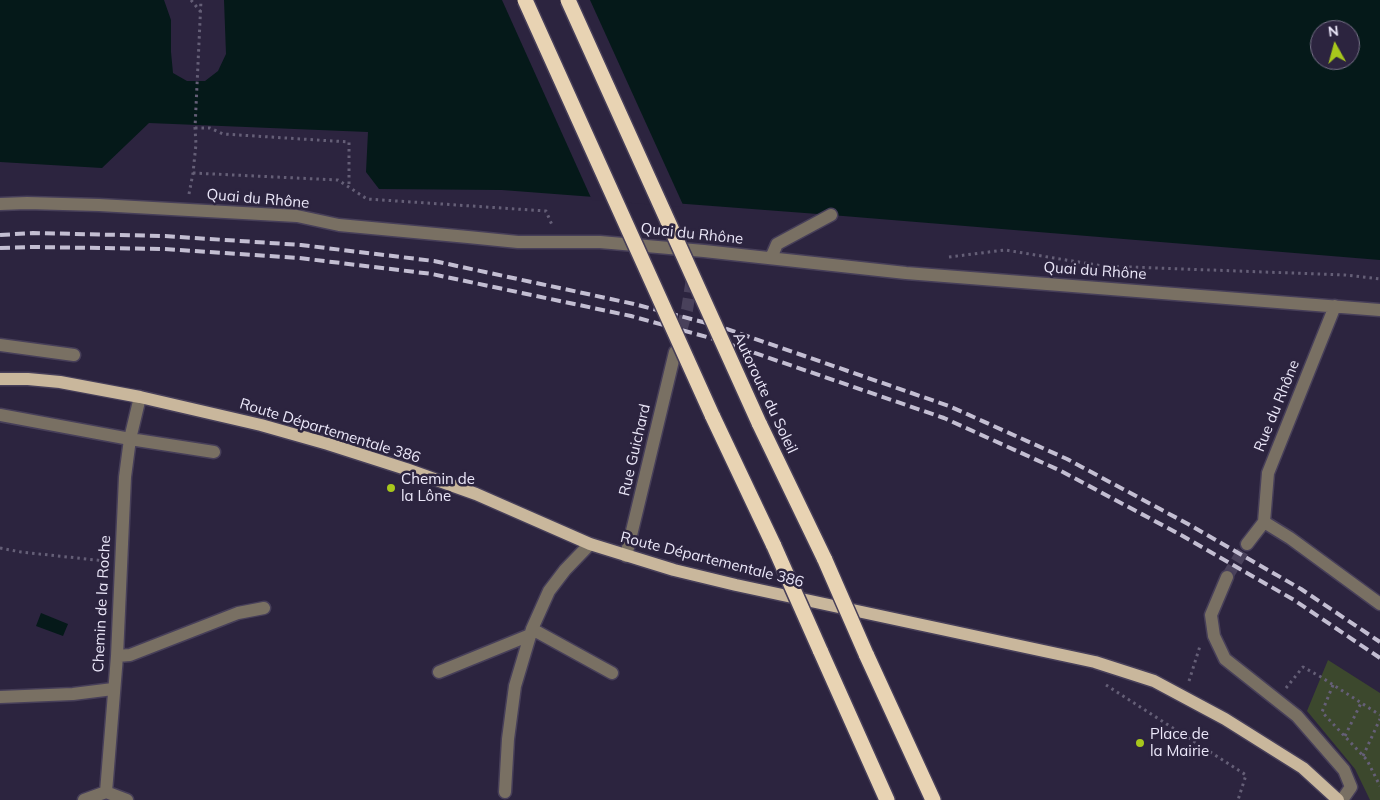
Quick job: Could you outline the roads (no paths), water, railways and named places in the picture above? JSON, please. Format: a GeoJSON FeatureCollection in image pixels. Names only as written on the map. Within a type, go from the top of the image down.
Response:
{"type":"FeatureCollection","features":[{"type":"Feature","properties":{"kind":"highway"},"geometry":{"type":"LineString","coordinates":[[525,0],[888,800]]}},
{"type":"Feature","properties":{"kind":"highway","name":"Autoroute du Soleil"},"geometry":{"type":"LineString","coordinates":[[568,0],[759,423],[825,560],[933,800]]}},
{"type":"Feature","properties":{"kind":"main road","name":"Route Départementale 386"},"geometry":{"type":"LineString","coordinates":[[0,379],[60,382],[140,397],[261,425],[375,459],[476,494],[590,544],[674,570],[736,586],[1094,662],[1154,681],[1225,718],[1302,768],[1340,800]]}},
{"type":"Feature","properties":{"kind":"street","name":"Quai du Rhône"},"geometry":{"type":"LineString","coordinates":[[0,204],[99,205],[297,216],[339,225],[518,242],[600,242],[696,250],[906,273],[1380,310]]}},
{"type":"Feature","properties":{"kind":"street"},"geometry":{"type":"LineString","coordinates":[[771,258],[777,244],[831,215]]}},
{"type":"Feature","properties":{"kind":"street"},"geometry":{"type":"LineString","coordinates":[[694,267],[696,250]]}},
{"type":"Feature","properties":{"kind":"street","name":"Rue du Rhône"},"geometry":{"type":"LineString","coordinates":[[1264,522],[1268,473],[1335,306]]}},
{"type":"Feature","properties":{"kind":"street"},"geometry":{"type":"LineString","coordinates":[[0,345],[74,355]]}},
{"type":"Feature","properties":{"kind":"street","name":"Rue Guichard"},"geometry":{"type":"LineString","coordinates":[[626,556],[675,352]]}},
{"type":"Feature","properties":{"kind":"street","name":"Chemin de la Roche"},"geometry":{"type":"LineString","coordinates":[[106,792],[116,656],[125,477],[130,438],[140,397]]}},
{"type":"Feature","properties":{"kind":"street"},"geometry":{"type":"LineString","coordinates":[[0,415],[214,452]]}},
{"type":"Feature","properties":{"kind":"street"},"geometry":{"type":"LineString","coordinates":[[1247,544],[1264,522],[1290,538],[1380,604]]}},
{"type":"Feature","properties":{"kind":"street"},"geometry":{"type":"LineString","coordinates":[[505,792],[508,739],[515,686],[531,632],[549,591],[565,570],[590,544]]}},
{"type":"Feature","properties":{"kind":"street"},"geometry":{"type":"LineString","coordinates":[[1227,577],[1210,615],[1214,636],[1226,659],[1297,716],[1344,770],[1351,787],[1340,800]]}},
{"type":"Feature","properties":{"kind":"street"},"geometry":{"type":"LineString","coordinates":[[116,656],[130,655],[238,613],[264,608]]}},
{"type":"Feature","properties":{"kind":"street"},"geometry":{"type":"LineString","coordinates":[[439,672],[531,632]]}},
{"type":"Feature","properties":{"kind":"street"},"geometry":{"type":"LineString","coordinates":[[531,632],[612,673]]}},
{"type":"Feature","properties":{"kind":"street"},"geometry":{"type":"LineString","coordinates":[[0,697],[73,694],[113,689]]}},
{"type":"Feature","properties":{"kind":"street"},"geometry":{"type":"LineString","coordinates":[[84,800],[106,792],[127,800]]}},
{"type":"Feature","properties":{"kind":"tunnel"},"geometry":{"type":"LineString","coordinates":[[677,345],[687,310],[693,272]]}},
{"type":"Feature","properties":{"kind":"tunnel"},"geometry":{"type":"LineString","coordinates":[[1227,577],[1247,544]]}},
{"type":"Feature","properties":{"kind":"railway"},"geometry":{"type":"LineString","coordinates":[[0,235],[33,233],[165,236],[301,245],[434,261],[634,304],[718,326],[949,406],[1067,459],[1188,524],[1301,589],[1380,642]]}},
{"type":"Feature","properties":{"kind":"railway"},"geometry":{"type":"LineString","coordinates":[[0,248],[164,249],[299,258],[432,274],[631,316],[714,339],[944,418],[1061,471],[1181,535],[1294,600],[1380,658]]}},
{"type":"Feature","properties":{"kind":"place","name":"Chemin de la Lône"},"geometry":{"type":"Point","coordinates":[391,488]}},
{"type":"Feature","properties":{"kind":"place","name":"Place de la Mairie"},"geometry":{"type":"Point","coordinates":[1140,743]}}]}
